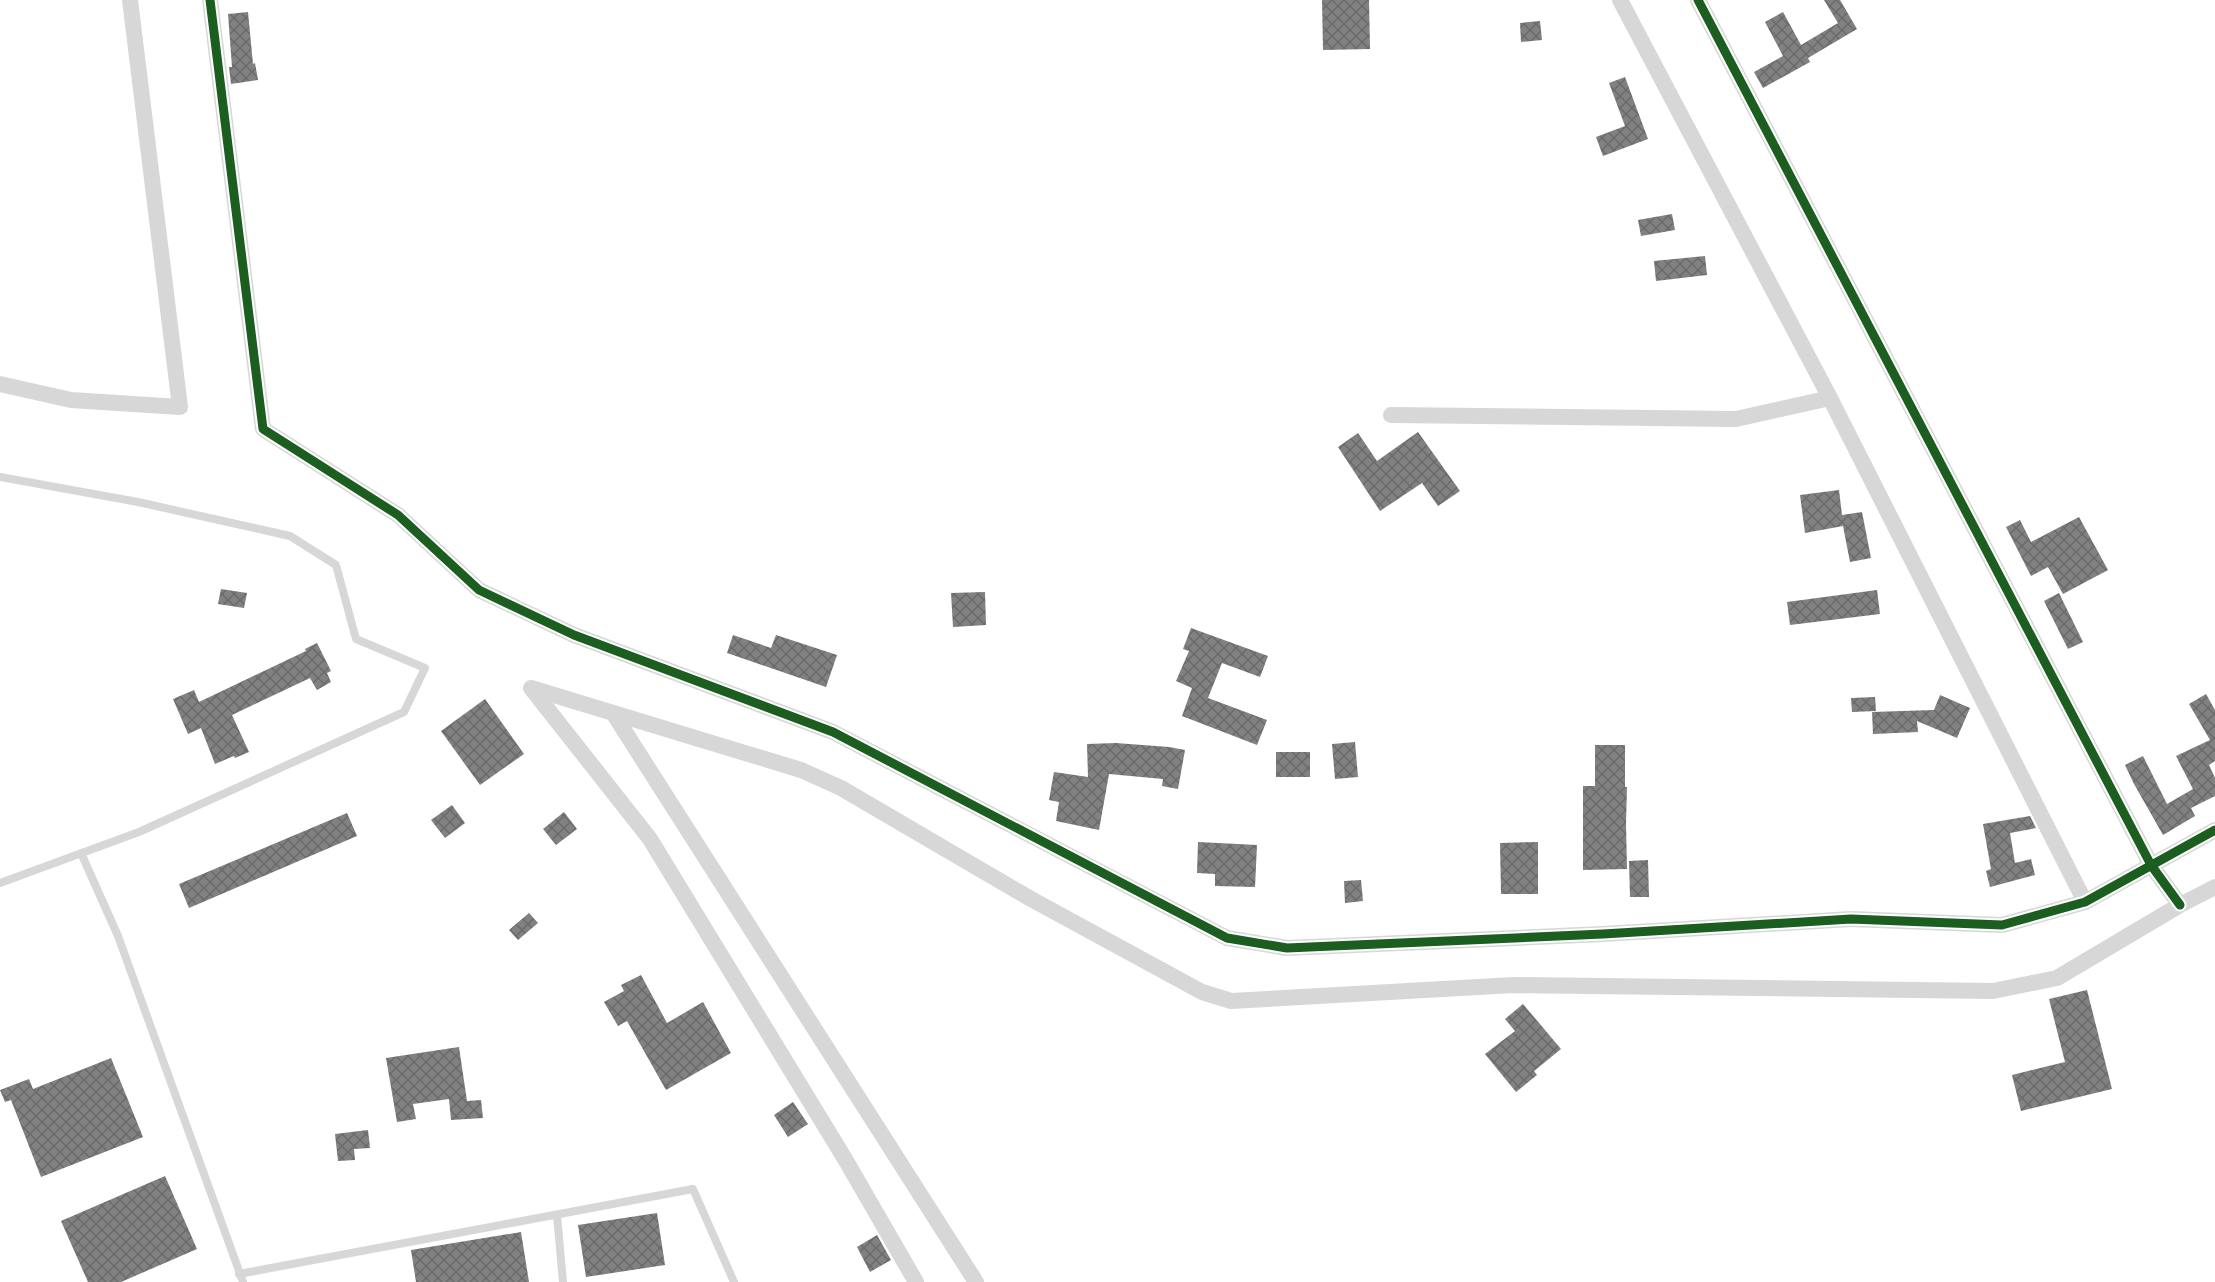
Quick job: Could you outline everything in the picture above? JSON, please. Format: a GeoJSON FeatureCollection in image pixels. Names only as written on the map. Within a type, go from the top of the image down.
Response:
{"type":"FeatureCollection","features":[{"type":"Feature","properties":{"kind":"street"},"geometry":{"type":"LineString","coordinates":[[0,384],[70,400],[180,408],[130,0]]}},
{"type":"Feature","properties":{"kind":"street"},"geometry":{"type":"LineString","coordinates":[[210,0],[263,429],[398,515],[478,590],[574,635],[833,732],[1227,938],[1287,948],[1603,934],[1851,919],[2002,926],[2085,902],[2215,830]]}},
{"type":"Feature","properties":{"kind":"street"},"geometry":{"type":"LineString","coordinates":[[1620,0],[1830,398],[2085,902]]}},
{"type":"Feature","properties":{"kind":"street"},"geometry":{"type":"LineString","coordinates":[[1698,0],[2151,865],[2180,905]]}},
{"type":"Feature","properties":{"kind":"street"},"geometry":{"type":"LineString","coordinates":[[1391,415],[1736,418],[1830,398]]}},
{"type":"Feature","properties":{"kind":"street"},"geometry":{"type":"LineString","coordinates":[[916,1282],[845,1160],[650,839],[531,688],[801,770],[841,788],[1031,899],[1202,992],[1231,1002],[1514,985],[1993,991],[2057,978],[2180,905],[2215,887]]}},
{"type":"Feature","properties":{"kind":"street"},"geometry":{"type":"LineString","coordinates":[[613,713],[976,1282]]}},
{"type":"Feature","properties":{"kind":"lane"},"geometry":{"type":"LineString","coordinates":[[0,477],[138,502],[290,536],[336,565],[356,639],[425,668],[404,712],[139,832],[0,883]]}},
{"type":"Feature","properties":{"kind":"lane"},"geometry":{"type":"LineString","coordinates":[[81,853],[118,936],[241,1278],[693,1189],[734,1282]]}},
{"type":"Feature","properties":{"kind":"lane"},"geometry":{"type":"LineString","coordinates":[[557,1215],[563,1282]]}},
{"type":"Feature","properties":{"kind":"building"},"geometry":{"type":"Polygon","coordinates":[[[1322,0],[1369,0],[1370,49],[1323,50],[1322,0]]]}},
{"type":"Feature","properties":{"kind":"building"},"geometry":{"type":"Polygon","coordinates":[[[1824,0],[1840,0],[1857,29],[1808,58],[1810,62],[1763,88],[1754,72],[1783,56],[1765,22],[1783,12],[1801,45],[1838,23],[1824,0]]]}},
{"type":"Feature","properties":{"kind":"building"},"geometry":{"type":"Polygon","coordinates":[[[248,12],[253,64],[255,63],[258,80],[231,84],[228,14],[248,12]]]}},
{"type":"Feature","properties":{"kind":"building"},"geometry":{"type":"Polygon","coordinates":[[[1540,21],[1542,40],[1521,42],[1520,23],[1540,21]]]}},
{"type":"Feature","properties":{"kind":"building"},"geometry":{"type":"Polygon","coordinates":[[[1625,77],[1648,139],[1603,156],[1596,137],[1625,126],[1609,83],[1625,77]]]}},
{"type":"Feature","properties":{"kind":"building"},"geometry":{"type":"Polygon","coordinates":[[[1672,214],[1675,230],[1641,236],[1638,220],[1672,214]]]}},
{"type":"Feature","properties":{"kind":"building"},"geometry":{"type":"Polygon","coordinates":[[[1705,256],[1707,275],[1656,281],[1654,261],[1705,256]]]}},
{"type":"Feature","properties":{"kind":"building"},"geometry":{"type":"Polygon","coordinates":[[[1418,432],[1460,491],[1438,506],[1422,483],[1380,511],[1338,447],[1358,433],[1377,461],[1418,432]]]}},
{"type":"Feature","properties":{"kind":"building"},"geometry":{"type":"Polygon","coordinates":[[[1839,490],[1842,515],[1862,512],[1871,558],[1850,562],[1843,526],[1805,533],[1800,495],[1839,490]]]}},
{"type":"Feature","properties":{"kind":"building"},"geometry":{"type":"Polygon","coordinates":[[[2079,517],[2108,570],[2063,594],[2048,567],[2031,576],[2006,527],[2020,520],[2031,542],[2079,517]]]}},
{"type":"Feature","properties":{"kind":"building"},"geometry":{"type":"Polygon","coordinates":[[[221,589],[247,593],[244,608],[218,604],[221,589]]]}},
{"type":"Feature","properties":{"kind":"building"},"geometry":{"type":"Polygon","coordinates":[[[1877,590],[1880,614],[1790,625],[1787,602],[1877,590]]]}},
{"type":"Feature","properties":{"kind":"building"},"geometry":{"type":"Polygon","coordinates":[[[985,592],[986,625],[953,627],[951,593],[985,592]]]}},
{"type":"Feature","properties":{"kind":"building"},"geometry":{"type":"Polygon","coordinates":[[[2059,593],[2083,642],[2068,649],[2044,601],[2059,593]]]}},
{"type":"Feature","properties":{"kind":"building"},"geometry":{"type":"Polygon","coordinates":[[[1191,628],[1268,656],[1260,677],[1222,663],[1208,698],[1267,720],[1257,745],[1182,716],[1192,688],[1176,681],[1189,651],[1183,649],[1191,628]]]}},
{"type":"Feature","properties":{"kind":"building"},"geometry":{"type":"Polygon","coordinates":[[[733,635],[771,648],[776,635],[837,655],[826,687],[727,653],[733,635]]]}},
{"type":"Feature","properties":{"kind":"building"},"geometry":{"type":"Polygon","coordinates":[[[317,643],[331,671],[327,673],[331,682],[317,690],[310,678],[232,715],[249,752],[215,764],[201,728],[188,734],[173,699],[194,690],[199,702],[306,651],[305,649],[317,643]]]}},
{"type":"Feature","properties":{"kind":"building"},"geometry":{"type":"Polygon","coordinates":[[[2206,694],[2215,710],[2215,761],[2209,765],[2215,778],[2215,796],[2191,808],[2195,816],[2163,835],[2125,765],[2143,756],[2167,804],[2193,789],[2176,756],[2210,740],[2189,704],[2206,694]]]}},
{"type":"Feature","properties":{"kind":"building"},"geometry":{"type":"Polygon","coordinates":[[[1940,695],[1970,708],[1957,738],[1917,721],[1918,732],[1873,734],[1872,712],[1934,710],[1940,695]]]}},
{"type":"Feature","properties":{"kind":"building"},"geometry":{"type":"Polygon","coordinates":[[[1875,697],[1876,711],[1852,712],[1851,698],[1875,697]]]}},
{"type":"Feature","properties":{"kind":"building"},"geometry":{"type":"Polygon","coordinates":[[[485,699],[524,754],[480,785],[441,731],[485,699]]]}},
{"type":"Feature","properties":{"kind":"building"},"geometry":{"type":"Polygon","coordinates":[[[1355,742],[1358,777],[1335,779],[1332,744],[1355,742]]]}},
{"type":"Feature","properties":{"kind":"building"},"geometry":{"type":"Polygon","coordinates":[[[1116,743],[1185,750],[1178,789],[1162,786],[1163,779],[1109,774],[1099,830],[1056,821],[1059,802],[1049,800],[1054,772],[1088,777],[1087,744],[1116,743]]]}},
{"type":"Feature","properties":{"kind":"building"},"geometry":{"type":"Polygon","coordinates":[[[1595,745],[1625,745],[1627,869],[1583,870],[1583,786],[1595,786],[1595,745]]]}},
{"type":"Feature","properties":{"kind":"building"},"geometry":{"type":"Polygon","coordinates":[[[1276,752],[1310,752],[1310,777],[1276,777],[1276,752]]]}},
{"type":"Feature","properties":{"kind":"building"},"geometry":{"type":"Polygon","coordinates":[[[452,805],[465,823],[445,838],[431,820],[452,805]]]}},
{"type":"Feature","properties":{"kind":"building"},"geometry":{"type":"Polygon","coordinates":[[[564,812],[577,829],[556,845],[543,829],[564,812]]]}},
{"type":"Feature","properties":{"kind":"building"},"geometry":{"type":"Polygon","coordinates":[[[347,813],[357,836],[189,908],[179,884],[347,813]]]}},
{"type":"Feature","properties":{"kind":"building"},"geometry":{"type":"Polygon","coordinates":[[[2030,816],[2036,828],[2010,833],[2015,863],[2031,859],[2035,875],[1990,887],[1986,871],[1991,869],[1983,824],[2030,816]]]}},
{"type":"Feature","properties":{"kind":"building"},"geometry":{"type":"Polygon","coordinates":[[[1198,842],[1257,845],[1255,887],[1215,886],[1215,874],[1197,873],[1198,842]]]}},
{"type":"Feature","properties":{"kind":"building"},"geometry":{"type":"Polygon","coordinates":[[[1538,842],[1538,894],[1501,894],[1500,843],[1538,842]]]}},
{"type":"Feature","properties":{"kind":"building"},"geometry":{"type":"Polygon","coordinates":[[[1648,860],[1649,897],[1630,897],[1629,861],[1648,860]]]}},
{"type":"Feature","properties":{"kind":"building"},"geometry":{"type":"Polygon","coordinates":[[[1361,880],[1363,901],[1345,903],[1344,881],[1361,880]]]}},
{"type":"Feature","properties":{"kind":"building"},"geometry":{"type":"Polygon","coordinates":[[[529,913],[538,923],[518,940],[509,930],[529,913]]]}},
{"type":"Feature","properties":{"kind":"building"},"geometry":{"type":"Polygon","coordinates":[[[641,975],[667,1023],[703,1002],[731,1053],[666,1090],[627,1021],[618,1026],[604,1002],[624,991],[621,985],[641,975]]]}},
{"type":"Feature","properties":{"kind":"building"},"geometry":{"type":"Polygon","coordinates":[[[2087,990],[2112,1089],[2021,1111],[2012,1075],[2065,1062],[2049,999],[2087,990]]]}},
{"type":"Feature","properties":{"kind":"building"},"geometry":{"type":"Polygon","coordinates":[[[1523,1004],[1561,1049],[1534,1071],[1537,1075],[1516,1092],[1485,1054],[1515,1031],[1505,1019],[1523,1004]]]}},
{"type":"Feature","properties":{"kind":"building"},"geometry":{"type":"Polygon","coordinates":[[[459,1047],[467,1101],[481,1100],[483,1118],[451,1120],[449,1099],[413,1104],[416,1119],[397,1122],[386,1058],[459,1047]]]}},
{"type":"Feature","properties":{"kind":"building"},"geometry":{"type":"Polygon","coordinates":[[[111,1058],[143,1137],[41,1177],[11,1100],[5,1102],[0,1090],[29,1079],[33,1089],[111,1058]]]}},
{"type":"Feature","properties":{"kind":"building"},"geometry":{"type":"Polygon","coordinates":[[[793,1102],[808,1124],[788,1137],[774,1115],[793,1102]]]}},
{"type":"Feature","properties":{"kind":"building"},"geometry":{"type":"Polygon","coordinates":[[[368,1130],[370,1148],[354,1149],[355,1160],[338,1161],[335,1134],[368,1130]]]}},
{"type":"Feature","properties":{"kind":"building"},"geometry":{"type":"Polygon","coordinates":[[[165,1176],[197,1249],[121,1282],[88,1282],[61,1221],[165,1176]]]}},
{"type":"Feature","properties":{"kind":"building"},"geometry":{"type":"Polygon","coordinates":[[[657,1213],[665,1265],[586,1277],[578,1225],[657,1213]]]}},
{"type":"Feature","properties":{"kind":"building"},"geometry":{"type":"Polygon","coordinates":[[[521,1232],[529,1282],[416,1282],[411,1250],[521,1232]]]}},
{"type":"Feature","properties":{"kind":"building"},"geometry":{"type":"Polygon","coordinates":[[[877,1235],[891,1260],[870,1272],[857,1247],[877,1235]]]}},
{"type":"Feature","properties":{"kind":"cycle path"},"geometry":{"type":"LineString","coordinates":[[210,0],[263,429],[398,515],[479,590],[574,635],[833,732],[1227,938],[1287,948],[1603,934],[1851,919],[2002,925],[2085,902],[2215,830]]}},
{"type":"Feature","properties":{"kind":"cycle path"},"geometry":{"type":"LineString","coordinates":[[1698,0],[2151,865],[2180,905]]}}]}
